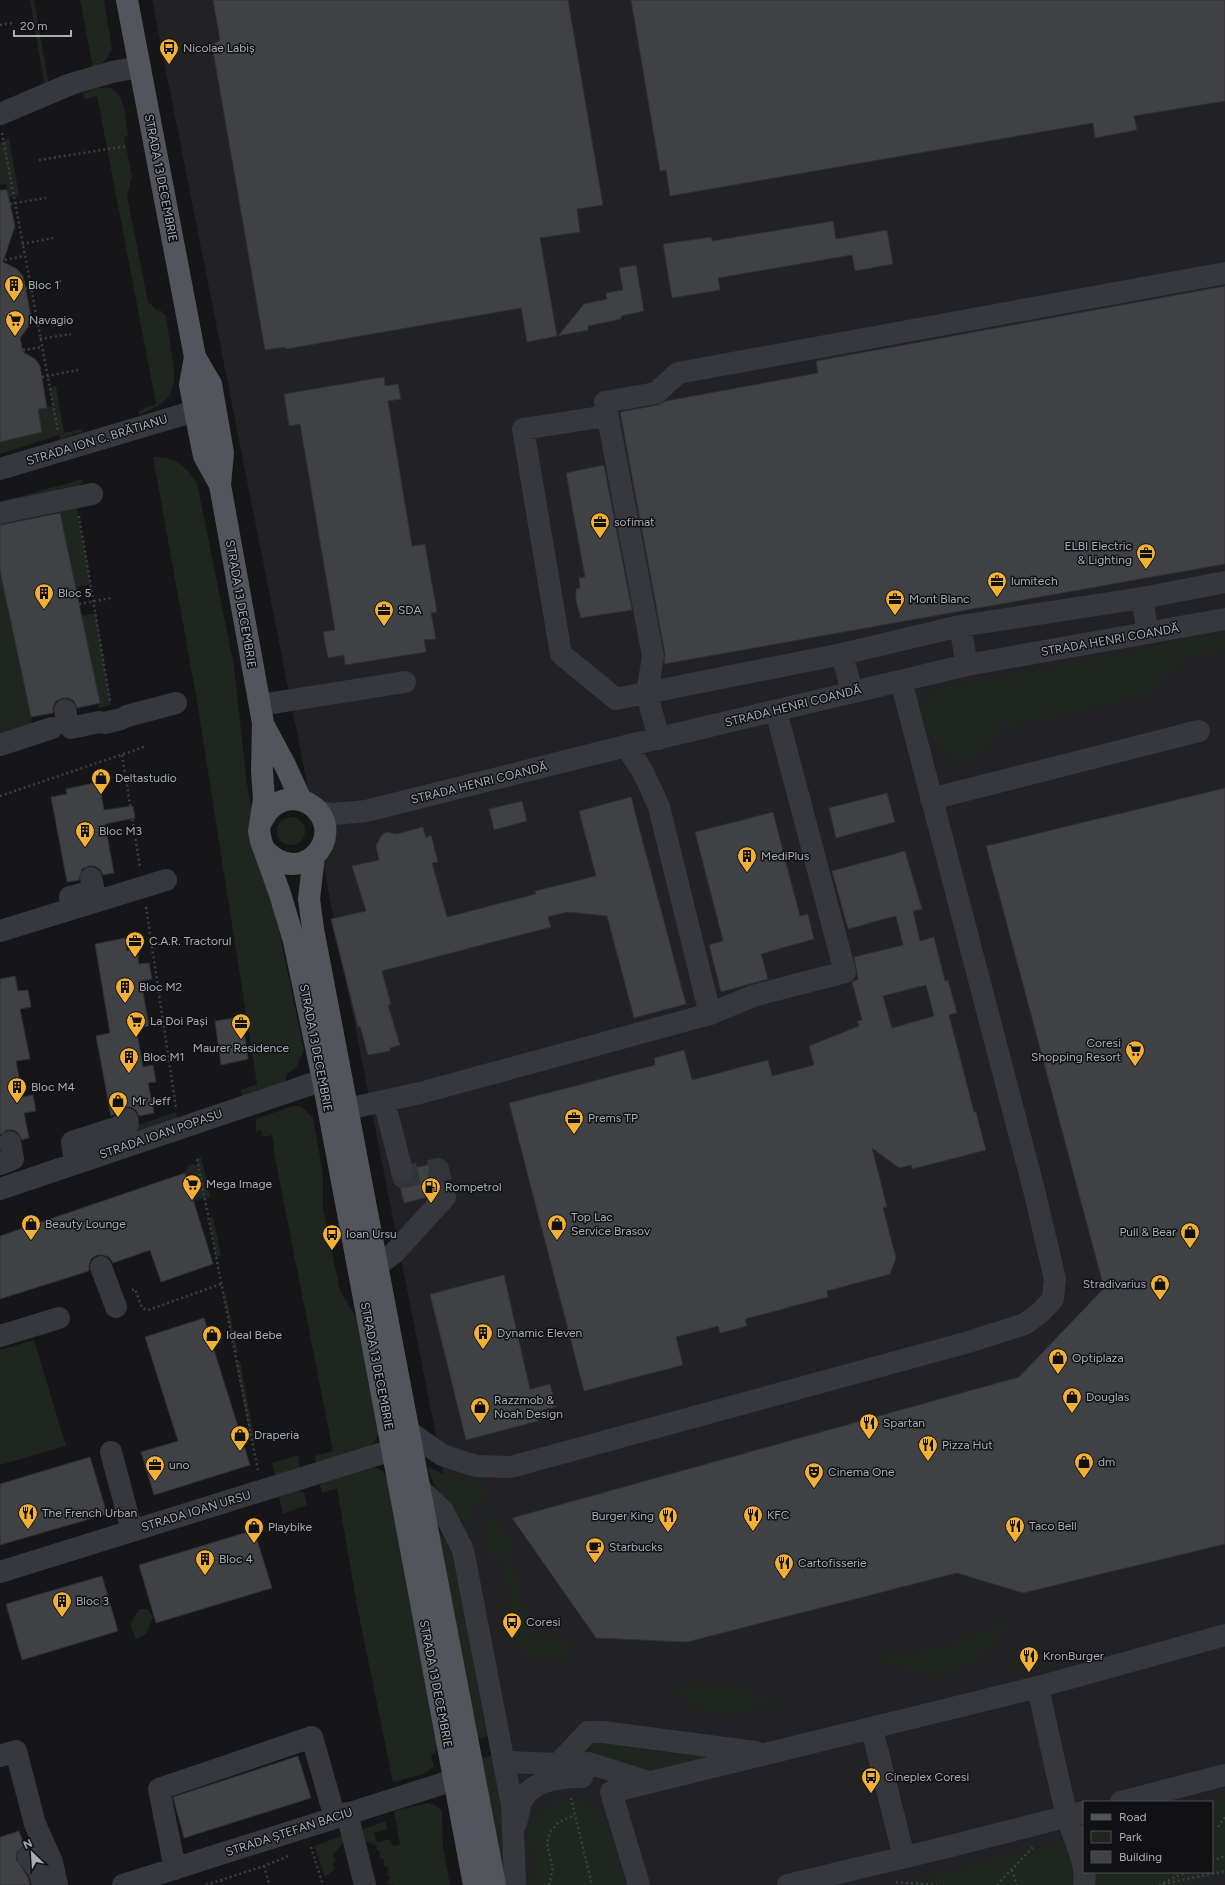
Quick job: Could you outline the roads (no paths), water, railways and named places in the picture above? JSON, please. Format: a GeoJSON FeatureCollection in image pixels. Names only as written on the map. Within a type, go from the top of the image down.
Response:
{"type":"FeatureCollection","features":[{"type":"Feature","properties":{"kind":"main road","name":"STRADA 13 DECEMBRIE"},"geometry":{"type":"LineString","coordinates":[[127,0],[195,357],[210,384],[223,452],[220,485],[261,714],[264,799],[262,821],[259,831],[294,941],[323,1080],[474,1885]]}},
{"type":"Feature","properties":{"kind":"main road","name":"STRADA 13 DECEMBRIE"},"geometry":{"type":"LineString","coordinates":[[195,357],[190,385],[195,411],[204,456],[220,485]]}},
{"type":"Feature","properties":{"kind":"main road","name":"STRADA 13 DECEMBRIE"},"geometry":{"type":"LineString","coordinates":[[261,714],[285,765],[309,806],[322,819],[325,836],[321,847],[314,856],[309,899],[313,929],[495,1885]]}},
{"type":"Feature","properties":{"kind":"main road"},"geometry":{"type":"LineString","coordinates":[[262,821],[266,812],[279,802],[293,799],[309,806]]}},
{"type":"Feature","properties":{"kind":"main road"},"geometry":{"type":"LineString","coordinates":[[265,850],[272,858],[289,865],[307,862],[314,856]]}},
{"type":"Feature","properties":{"kind":"street"},"geometry":{"type":"LineString","coordinates":[[1,121],[27,102],[71,84],[112,72],[140,67]]}},
{"type":"Feature","properties":{"kind":"street"},"geometry":{"type":"LineString","coordinates":[[659,739],[646,694],[653,656],[605,402],[656,393],[678,373],[1225,273]]}},
{"type":"Feature","properties":{"kind":"street","name":"STRADA ION C. BRĂTIANU"},"geometry":{"type":"LineString","coordinates":[[0,469],[195,411]]}},
{"type":"Feature","properties":{"kind":"street"},"geometry":{"type":"LineString","coordinates":[[607,416],[523,429],[561,654],[616,699],[842,654],[960,626],[1142,598],[1225,582]]}},
{"type":"Feature","properties":{"kind":"street"},"geometry":{"type":"LineString","coordinates":[[0,513],[85,502]]}},
{"type":"Feature","properties":{"kind":"street"},"geometry":{"type":"LineString","coordinates":[[1142,598],[1148,633]]}},
{"type":"Feature","properties":{"kind":"street","name":"STRADA HENRI COANDĂ"},"geometry":{"type":"LineString","coordinates":[[309,806],[333,814],[366,812],[626,746],[967,666],[1225,619]]}},
{"type":"Feature","properties":{"kind":"street"},"geometry":{"type":"LineString","coordinates":[[960,626],[967,666]]}},
{"type":"Feature","properties":{"kind":"street"},"geometry":{"type":"LineString","coordinates":[[842,654],[852,692]]}},
{"type":"Feature","properties":{"kind":"street"},"geometry":{"type":"LineString","coordinates":[[408,1431],[442,1455],[476,1466],[511,1467],[973,1340],[1026,1324],[1053,1299],[1055,1279],[1036,1197],[901,681]]}},
{"type":"Feature","properties":{"kind":"street"},"geometry":{"type":"LineString","coordinates":[[261,714],[405,682]]}},
{"type":"Feature","properties":{"kind":"street"},"geometry":{"type":"LineString","coordinates":[[65,710],[68,724],[71,728],[176,703]]}},
{"type":"Feature","properties":{"kind":"street"},"geometry":{"type":"LineString","coordinates":[[347,1109],[420,1093],[710,1014],[753,996],[845,972],[776,711]]}},
{"type":"Feature","properties":{"kind":"street"},"geometry":{"type":"LineString","coordinates":[[0,745],[52,728]]}},
{"type":"Feature","properties":{"kind":"street"},"geometry":{"type":"LineString","coordinates":[[931,799],[1199,731]]}},
{"type":"Feature","properties":{"kind":"street"},"geometry":{"type":"LineString","coordinates":[[626,746],[643,772],[659,806],[710,1014]]}},
{"type":"Feature","properties":{"kind":"street","name":"STRADA HENRI COANDĂ"},"geometry":{"type":"LineString","coordinates":[[325,836],[347,826],[366,812]]}},
{"type":"Feature","properties":{"kind":"street"},"geometry":{"type":"LineString","coordinates":[[32,905],[94,891],[91,878]]}},
{"type":"Feature","properties":{"kind":"street"},"geometry":{"type":"LineString","coordinates":[[0,931],[166,880]]}},
{"type":"Feature","properties":{"kind":"street","name":"STRADA IOAN POPASU"},"geometry":{"type":"LineString","coordinates":[[0,1189],[323,1080]]}},
{"type":"Feature","properties":{"kind":"street"},"geometry":{"type":"LineString","coordinates":[[384,1101],[402,1172]]}},
{"type":"Feature","properties":{"kind":"street"},"geometry":{"type":"LineString","coordinates":[[76,1163],[72,1142],[128,1124],[127,1119]]}},
{"type":"Feature","properties":{"kind":"street"},"geometry":{"type":"LineString","coordinates":[[0,1164],[13,1159],[10,1142]]}},
{"type":"Feature","properties":{"kind":"street"},"geometry":{"type":"LineString","coordinates":[[377,1266],[394,1253],[445,1197],[444,1193]]}},
{"type":"Feature","properties":{"kind":"street"},"geometry":{"type":"LineString","coordinates":[[101,1267],[123,1299]]}},
{"type":"Feature","properties":{"kind":"street"},"geometry":{"type":"LineString","coordinates":[[0,1336],[59,1318]]}},
{"type":"Feature","properties":{"kind":"street","name":"STRADA IOAN URSU"},"geometry":{"type":"LineString","coordinates":[[0,1572],[392,1450]]}},
{"type":"Feature","properties":{"kind":"street"},"geometry":{"type":"LineString","coordinates":[[111,1452],[132,1531]]}},
{"type":"Feature","properties":{"kind":"street"},"geometry":{"type":"LineString","coordinates":[[419,1488],[443,1511],[464,1550],[512,1805],[514,1834],[514,1885]]}},
{"type":"Feature","properties":{"kind":"street"},"geometry":{"type":"LineString","coordinates":[[611,1792],[1038,1687],[1225,1635]]}},
{"type":"Feature","properties":{"kind":"street"},"geometry":{"type":"LineString","coordinates":[[1038,1687],[1076,1814],[1083,1867]]}},
{"type":"Feature","properties":{"kind":"street"},"geometry":{"type":"LineString","coordinates":[[872,1729],[904,1857]]}},
{"type":"Feature","properties":{"kind":"street"},"geometry":{"type":"LineString","coordinates":[[558,1764],[588,1732],[603,1732],[770,1754]]}},
{"type":"Feature","properties":{"kind":"street"},"geometry":{"type":"LineString","coordinates":[[170,1875],[159,1789],[312,1737],[365,1885]]}},
{"type":"Feature","properties":{"kind":"street"},"geometry":{"type":"LineString","coordinates":[[0,1756],[16,1751],[35,1824],[52,1862],[58,1885]]}},
{"type":"Feature","properties":{"kind":"street"},"geometry":{"type":"LineString","coordinates":[[505,1762],[588,1764],[649,1782]]}},
{"type":"Feature","properties":{"kind":"street"},"geometry":{"type":"LineString","coordinates":[[1124,1801],[1225,1775]]}},
{"type":"Feature","properties":{"kind":"street"},"geometry":{"type":"LineString","coordinates":[[514,1834],[522,1801],[533,1788],[563,1777],[586,1777],[599,1782],[611,1792],[639,1885]]}},
{"type":"Feature","properties":{"kind":"street","name":"STRADA ȘTEFAN BACIU"},"geometry":{"type":"LineString","coordinates":[[123,1885],[170,1875],[304,1827],[454,1780]]}},
{"type":"Feature","properties":{"kind":"street"},"geometry":{"type":"LineString","coordinates":[[788,1885],[1076,1814]]}},
{"type":"Feature","properties":{"kind":"street"},"geometry":{"type":"LineString","coordinates":[[28,1857],[39,1871],[43,1885]]}},
{"type":"Feature","properties":{"kind":"street"},"geometry":{"type":"LineString","coordinates":[[1084,1873],[1084,1885]]}},
{"type":"Feature","properties":{"kind":"tunnel"},"geometry":{"type":"LineString","coordinates":[[402,1171],[403,1177],[438,1169],[444,1193]]}},
{"type":"Feature","properties":{"kind":"place","name":"Nicolae Labiș"},"geometry":{"type":"Point","coordinates":[169,65]}},
{"type":"Feature","properties":{"kind":"place","name":"Bloc 1"},"geometry":{"type":"Point","coordinates":[14,302]}},
{"type":"Feature","properties":{"kind":"place","name":"Navagio"},"geometry":{"type":"Point","coordinates":[15,337]}},
{"type":"Feature","properties":{"kind":"place","name":"sofimat"},"geometry":{"type":"Point","coordinates":[600,539]}},
{"type":"Feature","properties":{"kind":"place","name":"ELBI Electric & Lighting"},"geometry":{"type":"Point","coordinates":[1146,570]}},
{"type":"Feature","properties":{"kind":"place","name":"lumitech"},"geometry":{"type":"Point","coordinates":[997,598]}},
{"type":"Feature","properties":{"kind":"place","name":"Bloc 5"},"geometry":{"type":"Point","coordinates":[44,610]}},
{"type":"Feature","properties":{"kind":"place","name":"Mont Blanc"},"geometry":{"type":"Point","coordinates":[895,616]}},
{"type":"Feature","properties":{"kind":"place","name":"SDA"},"geometry":{"type":"Point","coordinates":[384,627]}},
{"type":"Feature","properties":{"kind":"place","name":"Deltastudio"},"geometry":{"type":"Point","coordinates":[101,795]}},
{"type":"Feature","properties":{"kind":"place","name":"Bloc M3"},"geometry":{"type":"Point","coordinates":[85,848]}},
{"type":"Feature","properties":{"kind":"place","name":"MediPlus"},"geometry":{"type":"Point","coordinates":[747,873]}},
{"type":"Feature","properties":{"kind":"place","name":"C.A.R. Tractorul"},"geometry":{"type":"Point","coordinates":[135,958]}},
{"type":"Feature","properties":{"kind":"place","name":"Bloc M2"},"geometry":{"type":"Point","coordinates":[125,1004]}},
{"type":"Feature","properties":{"kind":"place","name":"La Doi Pași"},"geometry":{"type":"Point","coordinates":[136,1038]}},
{"type":"Feature","properties":{"kind":"place","name":"Maurer Residence"},"geometry":{"type":"Point","coordinates":[241,1040]}},
{"type":"Feature","properties":{"kind":"place","name":"Coresi Shopping Resort"},"geometry":{"type":"Point","coordinates":[1135,1067]}},
{"type":"Feature","properties":{"kind":"place","name":"Bloc M1"},"geometry":{"type":"Point","coordinates":[129,1074]}},
{"type":"Feature","properties":{"kind":"place","name":"Bloc M4"},"geometry":{"type":"Point","coordinates":[17,1104]}},
{"type":"Feature","properties":{"kind":"place","name":"Mr Jeff"},"geometry":{"type":"Point","coordinates":[118,1118]}},
{"type":"Feature","properties":{"kind":"place","name":"Prems TP"},"geometry":{"type":"Point","coordinates":[574,1135]}},
{"type":"Feature","properties":{"kind":"place","name":"Mega Image"},"geometry":{"type":"Point","coordinates":[192,1201]}},
{"type":"Feature","properties":{"kind":"place","name":"Rompetrol"},"geometry":{"type":"Point","coordinates":[431,1204]}},
{"type":"Feature","properties":{"kind":"place","name":"Beauty Lounge"},"geometry":{"type":"Point","coordinates":[31,1241]}},
{"type":"Feature","properties":{"kind":"place","name":"Top Lac Service Brasov"},"geometry":{"type":"Point","coordinates":[557,1241]}},
{"type":"Feature","properties":{"kind":"place","name":"Pull & Bear"},"geometry":{"type":"Point","coordinates":[1190,1249]}},
{"type":"Feature","properties":{"kind":"place","name":"Ioan Ursu"},"geometry":{"type":"Point","coordinates":[332,1251]}},
{"type":"Feature","properties":{"kind":"place","name":"Stradivarius"},"geometry":{"type":"Point","coordinates":[1160,1301]}},
{"type":"Feature","properties":{"kind":"place","name":"Dynamic Eleven"},"geometry":{"type":"Point","coordinates":[483,1350]}},
{"type":"Feature","properties":{"kind":"place","name":"Ideal Bebe"},"geometry":{"type":"Point","coordinates":[212,1352]}},
{"type":"Feature","properties":{"kind":"place","name":"Optiplaza"},"geometry":{"type":"Point","coordinates":[1058,1375]}},
{"type":"Feature","properties":{"kind":"place","name":"Douglas"},"geometry":{"type":"Point","coordinates":[1072,1414]}},
{"type":"Feature","properties":{"kind":"place","name":"Razzmob & Noah Design"},"geometry":{"type":"Point","coordinates":[480,1424]}},
{"type":"Feature","properties":{"kind":"place","name":"Spartan"},"geometry":{"type":"Point","coordinates":[869,1440]}},
{"type":"Feature","properties":{"kind":"place","name":"Draperia"},"geometry":{"type":"Point","coordinates":[240,1452]}},
{"type":"Feature","properties":{"kind":"place","name":"Pizza Hut"},"geometry":{"type":"Point","coordinates":[928,1462]}},
{"type":"Feature","properties":{"kind":"place","name":"dm"},"geometry":{"type":"Point","coordinates":[1084,1479]}},
{"type":"Feature","properties":{"kind":"place","name":"uno"},"geometry":{"type":"Point","coordinates":[155,1482]}},
{"type":"Feature","properties":{"kind":"place","name":"Cinema One"},"geometry":{"type":"Point","coordinates":[814,1489]}},
{"type":"Feature","properties":{"kind":"place","name":"The French Urban"},"geometry":{"type":"Point","coordinates":[28,1530]}},
{"type":"Feature","properties":{"kind":"place","name":"KFC"},"geometry":{"type":"Point","coordinates":[753,1532]}},
{"type":"Feature","properties":{"kind":"place","name":"Burger King"},"geometry":{"type":"Point","coordinates":[668,1533]}},
{"type":"Feature","properties":{"kind":"place","name":"Taco Bell"},"geometry":{"type":"Point","coordinates":[1015,1543]}},
{"type":"Feature","properties":{"kind":"place","name":"Playbike"},"geometry":{"type":"Point","coordinates":[254,1544]}},
{"type":"Feature","properties":{"kind":"place","name":"Starbucks"},"geometry":{"type":"Point","coordinates":[595,1564]}},
{"type":"Feature","properties":{"kind":"place","name":"Bloc 4"},"geometry":{"type":"Point","coordinates":[205,1576]}},
{"type":"Feature","properties":{"kind":"place","name":"Cartofisserie"},"geometry":{"type":"Point","coordinates":[784,1580]}},
{"type":"Feature","properties":{"kind":"place","name":"Bloc 3"},"geometry":{"type":"Point","coordinates":[62,1618]}},
{"type":"Feature","properties":{"kind":"place","name":"Coresi"},"geometry":{"type":"Point","coordinates":[512,1639]}},
{"type":"Feature","properties":{"kind":"place","name":"KronBurger"},"geometry":{"type":"Point","coordinates":[1029,1673]}},
{"type":"Feature","properties":{"kind":"place","name":"Cineplex Coresi"},"geometry":{"type":"Point","coordinates":[871,1794]}}]}
